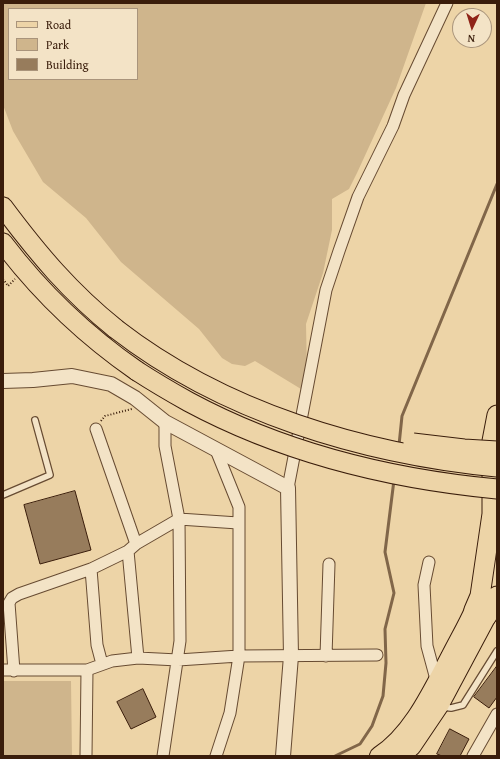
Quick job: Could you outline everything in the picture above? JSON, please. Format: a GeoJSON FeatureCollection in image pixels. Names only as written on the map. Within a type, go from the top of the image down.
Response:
{"type":"FeatureCollection","features":[{"type":"Feature","properties":{"kind":"highway"},"geometry":{"type":"LineString","coordinates":[[3,207],[52,269],[85,302],[133,343],[166,365],[217,391],[273,415],[345,440],[377,448],[441,459],[497,466]]}},
{"type":"Feature","properties":{"kind":"highway"},"geometry":{"type":"LineString","coordinates":[[3,243],[37,284],[68,316],[104,347],[137,371],[190,402],[214,414],[255,432],[352,465],[434,481],[497,489]]}},
{"type":"Feature","properties":{"kind":"highway"},"geometry":{"type":"LineString","coordinates":[[481,613],[480,596],[492,514],[492,441],[497,415]]}},
{"type":"Feature","properties":{"kind":"highway"},"geometry":{"type":"LineString","coordinates":[[377,448],[414,443],[497,451]]}},
{"type":"Feature","properties":{"kind":"highway"},"geometry":{"type":"LineString","coordinates":[[481,613],[497,594]]}},
{"type":"Feature","properties":{"kind":"main road"},"geometry":{"type":"LineString","coordinates":[[379,756],[386,752],[403,734],[428,699],[481,613]]}},
{"type":"Feature","properties":{"kind":"main road"},"geometry":{"type":"LineString","coordinates":[[401,756],[412,746],[439,706],[481,613]]}},
{"type":"Feature","properties":{"kind":"street"},"geometry":{"type":"LineString","coordinates":[[283,756],[291,656],[288,488],[326,290],[358,197],[393,126],[404,95],[447,3]]}},
{"type":"Feature","properties":{"kind":"street"},"geometry":{"type":"LineString","coordinates":[[3,382],[72,376],[112,384],[135,398],[165,422],[288,488]]}},
{"type":"Feature","properties":{"kind":"street"},"geometry":{"type":"LineString","coordinates":[[164,756],[180,641],[179,518],[165,446],[165,422]]}},
{"type":"Feature","properties":{"kind":"street"},"geometry":{"type":"LineString","coordinates":[[96,429],[132,548],[138,658]]}},
{"type":"Feature","properties":{"kind":"street"},"geometry":{"type":"LineString","coordinates":[[216,450],[239,507],[239,656],[230,713],[216,756]]}},
{"type":"Feature","properties":{"kind":"street"},"geometry":{"type":"LineString","coordinates":[[238,523],[179,518],[132,548],[91,569],[19,594],[12,598],[9,603],[8,670],[87,670],[112,661],[138,658],[178,660],[239,656],[377,655]]}},
{"type":"Feature","properties":{"kind":"street"},"geometry":{"type":"LineString","coordinates":[[429,562],[424,585],[426,630],[428,646],[437,683]]}},
{"type":"Feature","properties":{"kind":"street"},"geometry":{"type":"LineString","coordinates":[[326,656],[329,564]]}},
{"type":"Feature","properties":{"kind":"street"},"geometry":{"type":"LineString","coordinates":[[91,569],[97,645],[102,664]]}},
{"type":"Feature","properties":{"kind":"street"},"geometry":{"type":"LineString","coordinates":[[86,756],[87,670]]}},
{"type":"Feature","properties":{"kind":"street"},"geometry":{"type":"LineString","coordinates":[[473,756],[497,714]]}},
{"type":"Feature","properties":{"kind":"lane"},"geometry":{"type":"LineString","coordinates":[[3,495],[50,475],[35,420]]}},
{"type":"Feature","properties":{"kind":"lane"},"geometry":{"type":"LineString","coordinates":[[439,706],[451,708],[463,705],[497,651]]}},
{"type":"Feature","properties":{"kind":"path"},"geometry":{"type":"LineString","coordinates":[[96,429],[105,416],[126,410],[146,407]]}},
{"type":"Feature","properties":{"kind":"green space"},"geometry":{"type":"Polygon","coordinates":[[[3,3],[426,3],[396,88],[357,173],[349,189],[332,199],[332,230],[323,273],[306,324],[307,373],[301,389],[255,361],[245,366],[232,364],[222,358],[199,329],[121,262],[86,218],[43,182],[13,131],[3,105],[3,3]]]}},
{"type":"Feature","properties":{"kind":"green space"},"geometry":{"type":"Polygon","coordinates":[[[3,681],[71,681],[72,756],[3,756],[3,681]]]}},
{"type":"Feature","properties":{"kind":"building"},"geometry":{"type":"Polygon","coordinates":[[[75,491],[91,550],[40,564],[24,505],[75,491]]]}},
{"type":"Feature","properties":{"kind":"building"},"geometry":{"type":"Polygon","coordinates":[[[497,666],[497,697],[489,708],[474,697],[497,666]]]}},
{"type":"Feature","properties":{"kind":"building"},"geometry":{"type":"Polygon","coordinates":[[[143,689],[156,717],[131,729],[117,702],[143,689]]]}},
{"type":"Feature","properties":{"kind":"building"},"geometry":{"type":"Polygon","coordinates":[[[450,729],[469,739],[460,756],[442,756],[437,754],[450,729]]]}},
{"type":"Feature","properties":{"kind":"waterway"},"geometry":{"type":"LineString","coordinates":[[399,445],[402,416],[497,184]]}},
{"type":"Feature","properties":{"kind":"waterway"},"geometry":{"type":"LineString","coordinates":[[335,756],[360,744],[372,726],[383,696],[386,663],[385,629],[394,593],[385,552],[394,480]]}}]}
